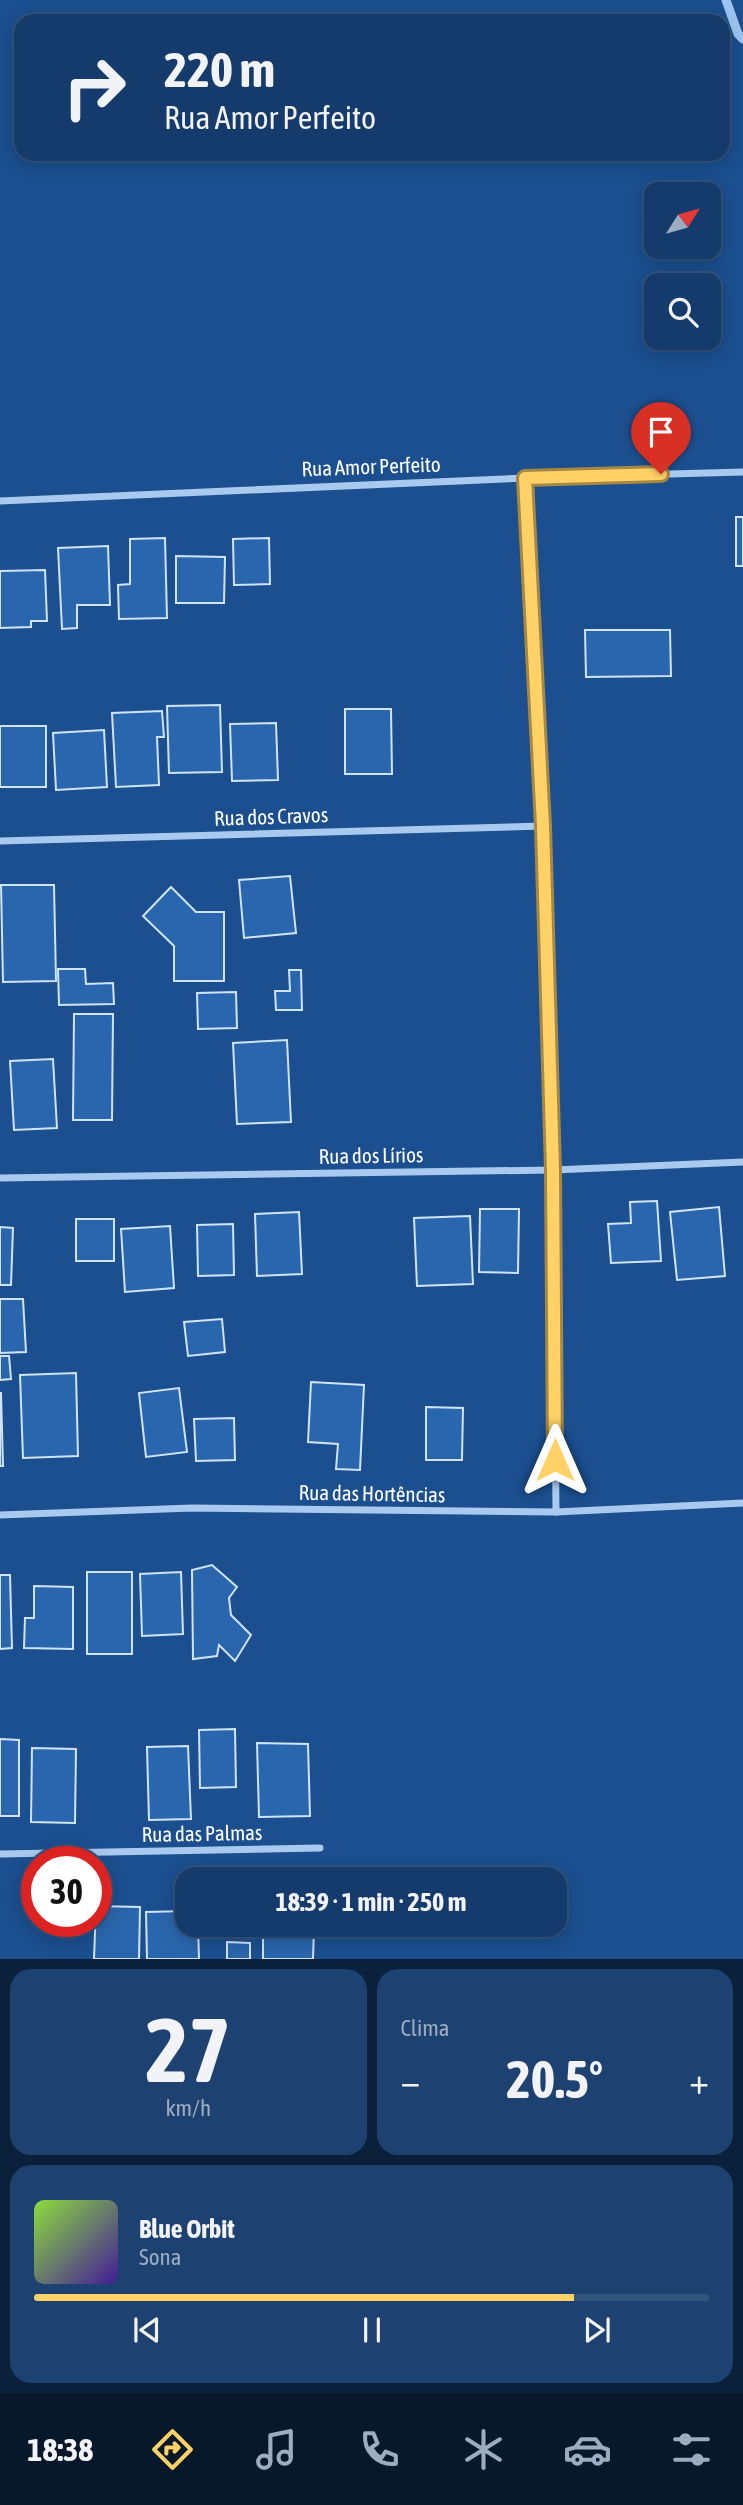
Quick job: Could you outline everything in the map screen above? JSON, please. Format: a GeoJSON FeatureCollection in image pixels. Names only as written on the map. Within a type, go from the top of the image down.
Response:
{"type":"FeatureCollection","features":[{"type":"Feature","properties":{"kind":"street","name":"Rua Amor Perfeito"},"geometry":{"type":"LineString","coordinates":[[0,501],[525,478],[743,472]]}},
{"type":"Feature","properties":{"kind":"street"},"geometry":{"type":"LineString","coordinates":[[525,478],[543,826],[553,1170],[556,1512]]}},
{"type":"Feature","properties":{"kind":"street","name":"Rua dos Cravos"},"geometry":{"type":"LineString","coordinates":[[0,841],[543,826]]}},
{"type":"Feature","properties":{"kind":"street","name":"Rua dos Lírios"},"geometry":{"type":"LineString","coordinates":[[0,1178],[553,1170],[743,1162]]}},
{"type":"Feature","properties":{"kind":"street","name":"Rua das Hortências"},"geometry":{"type":"LineString","coordinates":[[0,1515],[192,1508],[556,1512],[743,1503]]}},
{"type":"Feature","properties":{"kind":"street","name":"Rua das Palmas"},"geometry":{"type":"LineString","coordinates":[[0,1854],[320,1848]]}},
{"type":"Feature","properties":{"kind":"building"},"geometry":{"type":"Polygon","coordinates":[[[736,517],[743,517],[743,566],[736,566],[736,517]]]}},
{"type":"Feature","properties":{"kind":"building"},"geometry":{"type":"Polygon","coordinates":[[[165,538],[167,618],[119,619],[118,585],[130,584],[130,539],[165,538]]]}},
{"type":"Feature","properties":{"kind":"building"},"geometry":{"type":"Polygon","coordinates":[[[269,538],[270,584],[234,585],[233,539],[269,538]]]}},
{"type":"Feature","properties":{"kind":"building"},"geometry":{"type":"Polygon","coordinates":[[[108,546],[110,605],[77,605],[77,628],[62,629],[58,548],[108,546]]]}},
{"type":"Feature","properties":{"kind":"building"},"geometry":{"type":"Polygon","coordinates":[[[176,556],[225,557],[224,603],[176,603],[176,556]]]}},
{"type":"Feature","properties":{"kind":"building"},"geometry":{"type":"Polygon","coordinates":[[[45,570],[47,621],[31,621],[31,627],[0,628],[0,571],[45,570]]]}},
{"type":"Feature","properties":{"kind":"building"},"geometry":{"type":"Polygon","coordinates":[[[585,630],[670,630],[671,676],[586,677],[585,630]]]}},
{"type":"Feature","properties":{"kind":"building"},"geometry":{"type":"Polygon","coordinates":[[[220,705],[222,772],[169,773],[167,706],[220,705]]]}},
{"type":"Feature","properties":{"kind":"building"},"geometry":{"type":"Polygon","coordinates":[[[345,709],[391,709],[392,774],[345,774],[345,709]]]}},
{"type":"Feature","properties":{"kind":"building"},"geometry":{"type":"Polygon","coordinates":[[[162,711],[164,737],[157,737],[159,785],[116,787],[112,713],[162,711]]]}},
{"type":"Feature","properties":{"kind":"building"},"geometry":{"type":"Polygon","coordinates":[[[276,723],[278,780],[232,781],[230,724],[276,723]]]}},
{"type":"Feature","properties":{"kind":"building"},"geometry":{"type":"Polygon","coordinates":[[[0,726],[46,726],[46,787],[0,787],[0,726]]]}},
{"type":"Feature","properties":{"kind":"building"},"geometry":{"type":"Polygon","coordinates":[[[104,730],[107,787],[56,790],[53,733],[104,730]]]}},
{"type":"Feature","properties":{"kind":"building"},"geometry":{"type":"Polygon","coordinates":[[[290,876],[296,933],[244,938],[239,880],[290,876]]]}},
{"type":"Feature","properties":{"kind":"building"},"geometry":{"type":"Polygon","coordinates":[[[1,885],[54,885],[56,981],[3,982],[1,885]]]}},
{"type":"Feature","properties":{"kind":"building"},"geometry":{"type":"Polygon","coordinates":[[[171,887],[196,912],[224,912],[224,981],[174,981],[174,946],[143,916],[171,887]]]}},
{"type":"Feature","properties":{"kind":"building"},"geometry":{"type":"Polygon","coordinates":[[[58,969],[85,969],[86,984],[113,983],[114,1004],[59,1005],[58,969]]]}},
{"type":"Feature","properties":{"kind":"building"},"geometry":{"type":"Polygon","coordinates":[[[289,970],[301,970],[302,1010],[276,1010],[275,991],[290,991],[289,970]]]}},
{"type":"Feature","properties":{"kind":"building"},"geometry":{"type":"Polygon","coordinates":[[[236,992],[237,1028],[198,1029],[197,993],[236,992]]]}},
{"type":"Feature","properties":{"kind":"building"},"geometry":{"type":"Polygon","coordinates":[[[74,1014],[113,1014],[112,1120],[73,1120],[74,1014]]]}},
{"type":"Feature","properties":{"kind":"building"},"geometry":{"type":"Polygon","coordinates":[[[287,1040],[291,1122],[237,1124],[233,1043],[287,1040]]]}},
{"type":"Feature","properties":{"kind":"building"},"geometry":{"type":"Polygon","coordinates":[[[53,1059],[57,1128],[14,1130],[10,1061],[53,1059]]]}},
{"type":"Feature","properties":{"kind":"building"},"geometry":{"type":"Polygon","coordinates":[[[657,1201],[661,1261],[611,1263],[608,1224],[631,1223],[630,1202],[657,1201]]]}},
{"type":"Feature","properties":{"kind":"building"},"geometry":{"type":"Polygon","coordinates":[[[719,1207],[725,1276],[677,1280],[670,1212],[719,1207]]]}},
{"type":"Feature","properties":{"kind":"building"},"geometry":{"type":"Polygon","coordinates":[[[480,1209],[519,1209],[518,1273],[479,1272],[480,1209]]]}},
{"type":"Feature","properties":{"kind":"building"},"geometry":{"type":"Polygon","coordinates":[[[299,1212],[302,1274],[257,1276],[255,1214],[299,1212]]]}},
{"type":"Feature","properties":{"kind":"building"},"geometry":{"type":"Polygon","coordinates":[[[470,1216],[473,1284],[417,1286],[414,1218],[470,1216]]]}},
{"type":"Feature","properties":{"kind":"building"},"geometry":{"type":"Polygon","coordinates":[[[76,1219],[114,1219],[114,1261],[76,1261],[76,1219]]]}},
{"type":"Feature","properties":{"kind":"building"},"geometry":{"type":"Polygon","coordinates":[[[233,1224],[234,1275],[198,1276],[197,1225],[233,1224]]]}},
{"type":"Feature","properties":{"kind":"building"},"geometry":{"type":"Polygon","coordinates":[[[170,1226],[174,1288],[125,1292],[121,1229],[170,1226]]]}},
{"type":"Feature","properties":{"kind":"building"},"geometry":{"type":"Polygon","coordinates":[[[0,1227],[13,1228],[11,1285],[0,1285],[0,1227]]]}},
{"type":"Feature","properties":{"kind":"building"},"geometry":{"type":"Polygon","coordinates":[[[0,1299],[23,1299],[26,1352],[0,1353],[0,1299]]]}},
{"type":"Feature","properties":{"kind":"building"},"geometry":{"type":"Polygon","coordinates":[[[222,1319],[225,1352],[188,1356],[184,1322],[222,1319]]]}},
{"type":"Feature","properties":{"kind":"building"},"geometry":{"type":"Polygon","coordinates":[[[0,1356],[9,1356],[11,1379],[0,1380],[0,1356]]]}},
{"type":"Feature","properties":{"kind":"building"},"geometry":{"type":"Polygon","coordinates":[[[76,1373],[78,1456],[23,1458],[20,1375],[76,1373]]]}},
{"type":"Feature","properties":{"kind":"building"},"geometry":{"type":"Polygon","coordinates":[[[311,1382],[364,1385],[360,1470],[336,1469],[338,1444],[308,1442],[311,1382]]]}},
{"type":"Feature","properties":{"kind":"building"},"geometry":{"type":"Polygon","coordinates":[[[179,1388],[187,1452],[146,1457],[139,1393],[179,1388]]]}},
{"type":"Feature","properties":{"kind":"building"},"geometry":{"type":"Polygon","coordinates":[[[1,1393],[3,1466],[0,1466],[1,1393]]]}},
{"type":"Feature","properties":{"kind":"building"},"geometry":{"type":"Polygon","coordinates":[[[426,1407],[463,1408],[462,1460],[426,1460],[426,1407]]]}},
{"type":"Feature","properties":{"kind":"building"},"geometry":{"type":"Polygon","coordinates":[[[234,1418],[235,1460],[196,1461],[194,1419],[234,1418]]]}},
{"type":"Feature","properties":{"kind":"building"},"geometry":{"type":"Polygon","coordinates":[[[212,1565],[237,1587],[229,1598],[231,1615],[251,1635],[235,1661],[219,1645],[217,1656],[193,1659],[192,1570],[212,1565]]]}},
{"type":"Feature","properties":{"kind":"building"},"geometry":{"type":"Polygon","coordinates":[[[87,1572],[132,1572],[132,1654],[87,1654],[87,1572]]]}},
{"type":"Feature","properties":{"kind":"building"},"geometry":{"type":"Polygon","coordinates":[[[181,1572],[183,1634],[142,1636],[140,1574],[181,1572]]]}},
{"type":"Feature","properties":{"kind":"building"},"geometry":{"type":"Polygon","coordinates":[[[0,1575],[10,1575],[12,1648],[0,1649],[0,1575]]]}},
{"type":"Feature","properties":{"kind":"building"},"geometry":{"type":"Polygon","coordinates":[[[34,1586],[73,1587],[73,1649],[24,1648],[25,1618],[34,1618],[34,1586]]]}},
{"type":"Feature","properties":{"kind":"building"},"geometry":{"type":"Polygon","coordinates":[[[235,1729],[236,1787],[200,1788],[199,1730],[235,1729]]]}},
{"type":"Feature","properties":{"kind":"building"},"geometry":{"type":"Polygon","coordinates":[[[0,1739],[19,1740],[19,1816],[0,1816],[0,1739]]]}},
{"type":"Feature","properties":{"kind":"building"},"geometry":{"type":"Polygon","coordinates":[[[257,1743],[308,1744],[310,1816],[259,1817],[257,1743]]]}},
{"type":"Feature","properties":{"kind":"building"},"geometry":{"type":"Polygon","coordinates":[[[188,1746],[191,1819],[149,1820],[147,1747],[188,1746]]]}},
{"type":"Feature","properties":{"kind":"building"},"geometry":{"type":"Polygon","coordinates":[[[32,1748],[76,1749],[75,1823],[31,1822],[32,1748]]]}},
{"type":"Feature","properties":{"kind":"building"},"geometry":{"type":"Polygon","coordinates":[[[112,1906],[140,1907],[139,1959],[94,1959],[95,1937],[112,1937],[112,1906]]]}},
{"type":"Feature","properties":{"kind":"building"},"geometry":{"type":"Polygon","coordinates":[[[175,1911],[175,1937],[198,1937],[199,1959],[147,1959],[146,1912],[175,1911]]]}},
{"type":"Feature","properties":{"kind":"building"},"geometry":{"type":"Polygon","coordinates":[[[263,1937],[314,1937],[313,1959],[263,1959],[263,1937]]]}},
{"type":"Feature","properties":{"kind":"building"},"geometry":{"type":"Polygon","coordinates":[[[227,1942],[250,1943],[250,1959],[227,1959],[227,1942]]]}},
{"type":"Feature","properties":{"kind":"waterway"},"geometry":{"type":"LineString","coordinates":[[726,0],[738,34],[743,39]]}},
{"type":"Feature","properties":{"kind":"route"},"geometry":{"type":"LineString","coordinates":[[555,1460],[553,1170],[543,826],[525,478],[661,474]]}}]}
